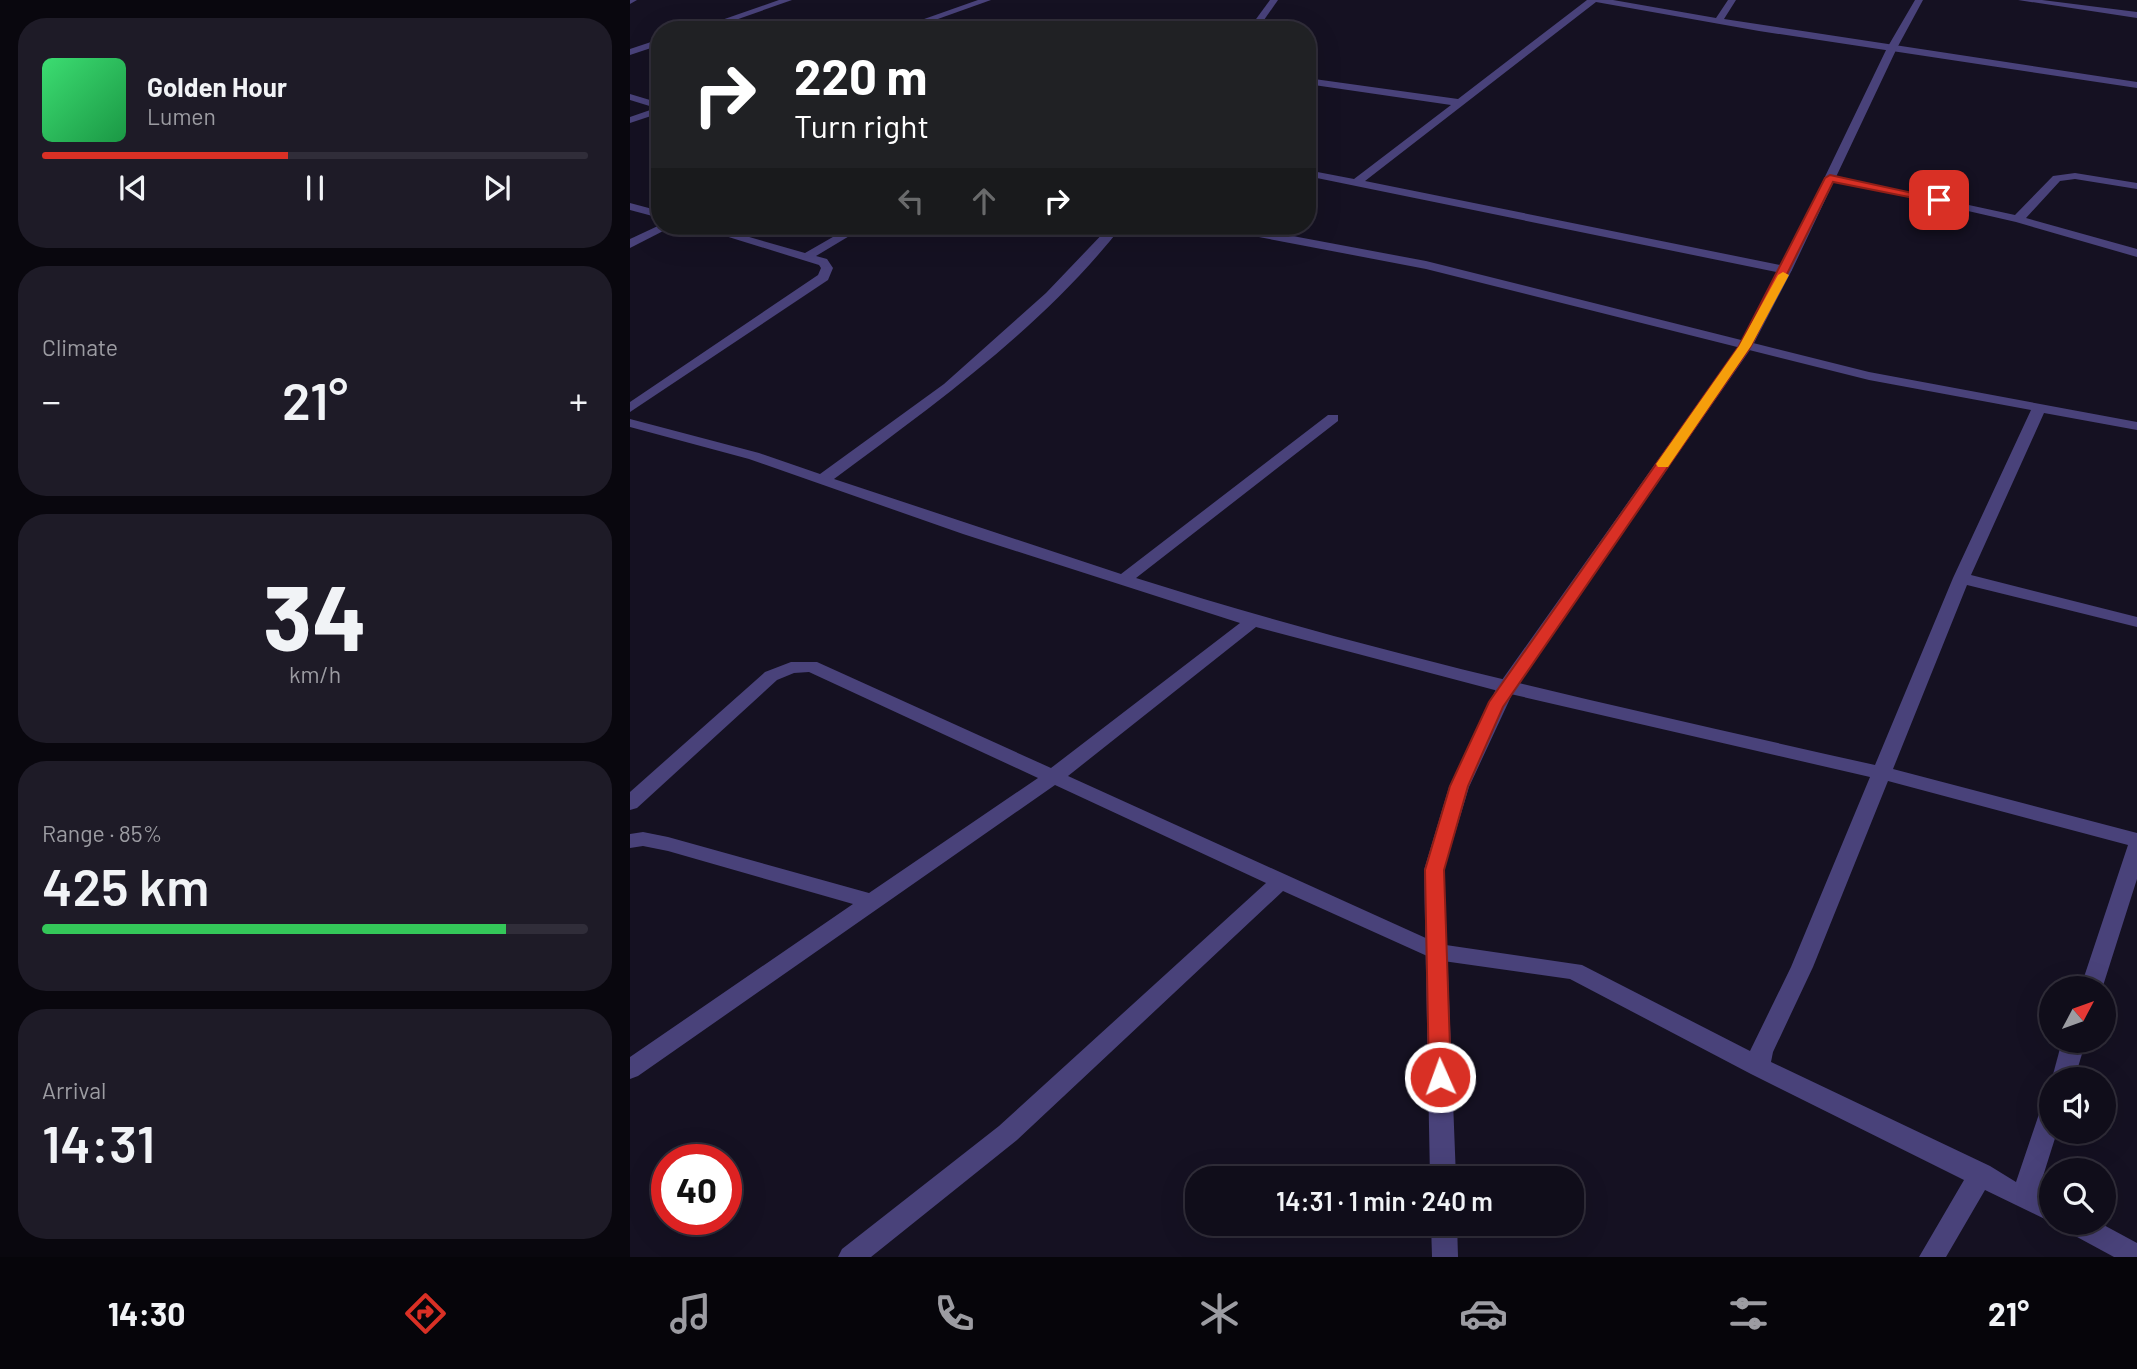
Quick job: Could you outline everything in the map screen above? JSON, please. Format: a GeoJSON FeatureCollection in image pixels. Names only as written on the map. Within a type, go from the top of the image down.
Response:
{"type":"FeatureCollection","features":[{"type":"Feature","properties":{"kind":"street"},"geometry":{"type":"LineString","coordinates":[[724,21],[788,0]]}},
{"type":"Feature","properties":{"kind":"street"},"geometry":{"type":"LineString","coordinates":[[924,21],[987,0]]}},
{"type":"Feature","properties":{"kind":"street"},"geometry":{"type":"LineString","coordinates":[[1259,21],[1274,0]]}},
{"type":"Feature","properties":{"kind":"street"},"geometry":{"type":"LineString","coordinates":[[1357,182],[1595,0],[2137,85]]}},
{"type":"Feature","properties":{"kind":"street"},"geometry":{"type":"LineString","coordinates":[[1718,21],[1732,0]]}},
{"type":"Feature","properties":{"kind":"street"},"geometry":{"type":"LineString","coordinates":[[1443,1166],[1434,870],[1459,786],[1506,687],[1745,346],[1786,270],[1892,48],[1919,0]]}},
{"type":"Feature","properties":{"kind":"street"},"geometry":{"type":"LineString","coordinates":[[2022,0],[2137,15]]}},
{"type":"Feature","properties":{"kind":"street"},"geometry":{"type":"LineString","coordinates":[[630,52],[651,45]]}},
{"type":"Feature","properties":{"kind":"street"},"geometry":{"type":"LineString","coordinates":[[1316,82],[1461,103]]}},
{"type":"Feature","properties":{"kind":"street"},"geometry":{"type":"LineString","coordinates":[[630,97],[651,105]]}},
{"type":"Feature","properties":{"kind":"street"},"geometry":{"type":"LineString","coordinates":[[634,119],[651,112]]}},
{"type":"Feature","properties":{"kind":"street"},"geometry":{"type":"LineString","coordinates":[[1316,175],[1786,270]]}},
{"type":"Feature","properties":{"kind":"street"},"geometry":{"type":"LineString","coordinates":[[2018,219],[2057,178],[2075,176],[2137,186]]}},
{"type":"Feature","properties":{"kind":"street"},"geometry":{"type":"LineString","coordinates":[[1830,178],[2018,219],[2137,253]]}},
{"type":"Feature","properties":{"kind":"street"},"geometry":{"type":"LineString","coordinates":[[630,206],[651,212]]}},
{"type":"Feature","properties":{"kind":"street"},"geometry":{"type":"LineString","coordinates":[[630,244],[651,234]]}},
{"type":"Feature","properties":{"kind":"street"},"geometry":{"type":"LineString","coordinates":[[630,408],[824,277],[827,268],[823,262],[732,235]]}},
{"type":"Feature","properties":{"kind":"street"},"geometry":{"type":"LineString","coordinates":[[808,256],[844,235]]}},
{"type":"Feature","properties":{"kind":"street"},"geometry":{"type":"LineString","coordinates":[[822,480],[949,387],[1051,296],[1108,235]]}},
{"type":"Feature","properties":{"kind":"street"},"geometry":{"type":"LineString","coordinates":[[1269,235],[1426,265],[1868,376],[2137,426]]}},
{"type":"Feature","properties":{"kind":"street"},"geometry":{"type":"LineString","coordinates":[[1759,1068],[1762,1052],[1802,967],[1961,578],[2039,408]]}},
{"type":"Feature","properties":{"kind":"street"},"geometry":{"type":"LineString","coordinates":[[1122,581],[1333,418]]}},
{"type":"Feature","properties":{"kind":"street"},"geometry":{"type":"LineString","coordinates":[[635,429],[754,456],[1122,581],[1253,621],[1506,687],[1883,773],[2137,839]]}},
{"type":"Feature","properties":{"kind":"street"},"geometry":{"type":"LineString","coordinates":[[1961,578],[2137,622]]}},
{"type":"Feature","properties":{"kind":"street"},"geometry":{"type":"LineString","coordinates":[[630,1069],[1053,777],[1253,621]]}},
{"type":"Feature","properties":{"kind":"street"},"geometry":{"type":"LineString","coordinates":[[630,803],[771,676],[791,668],[811,666],[1436,952],[1574,971],[1759,1068],[1981,1174],[2039,1205]]}},
{"type":"Feature","properties":{"kind":"street"},"geometry":{"type":"LineString","coordinates":[[634,844],[870,901]]}},
{"type":"Feature","properties":{"kind":"street"},"geometry":{"type":"LineString","coordinates":[[2095,976],[2137,847]]}},
{"type":"Feature","properties":{"kind":"street"},"geometry":{"type":"LineString","coordinates":[[851,1257],[1008,1133],[1280,882]]}},
{"type":"Feature","properties":{"kind":"street"},"geometry":{"type":"LineString","coordinates":[[2024,1197],[2041,1144]]}},
{"type":"Feature","properties":{"kind":"street"},"geometry":{"type":"LineString","coordinates":[[1932,1257],[1981,1174]]}},
{"type":"Feature","properties":{"kind":"street"},"geometry":{"type":"LineString","coordinates":[[2098,1235],[2137,1255]]}},
{"type":"Feature","properties":{"kind":"street"},"geometry":{"type":"LineString","coordinates":[[1444,1236],[1445,1257]]}},
{"type":"Feature","properties":{"kind":"slow traffic"},"geometry":{"type":"LineString","coordinates":[[1663,464],[1745,346],[1783,275]]}},
{"type":"Feature","properties":{"kind":"route"},"geometry":{"type":"LineString","coordinates":[[1440,1077],[1434,870],[1459,786],[1495,706],[1745,346],[1786,270],[1830,178],[1939,200]]}}]}
